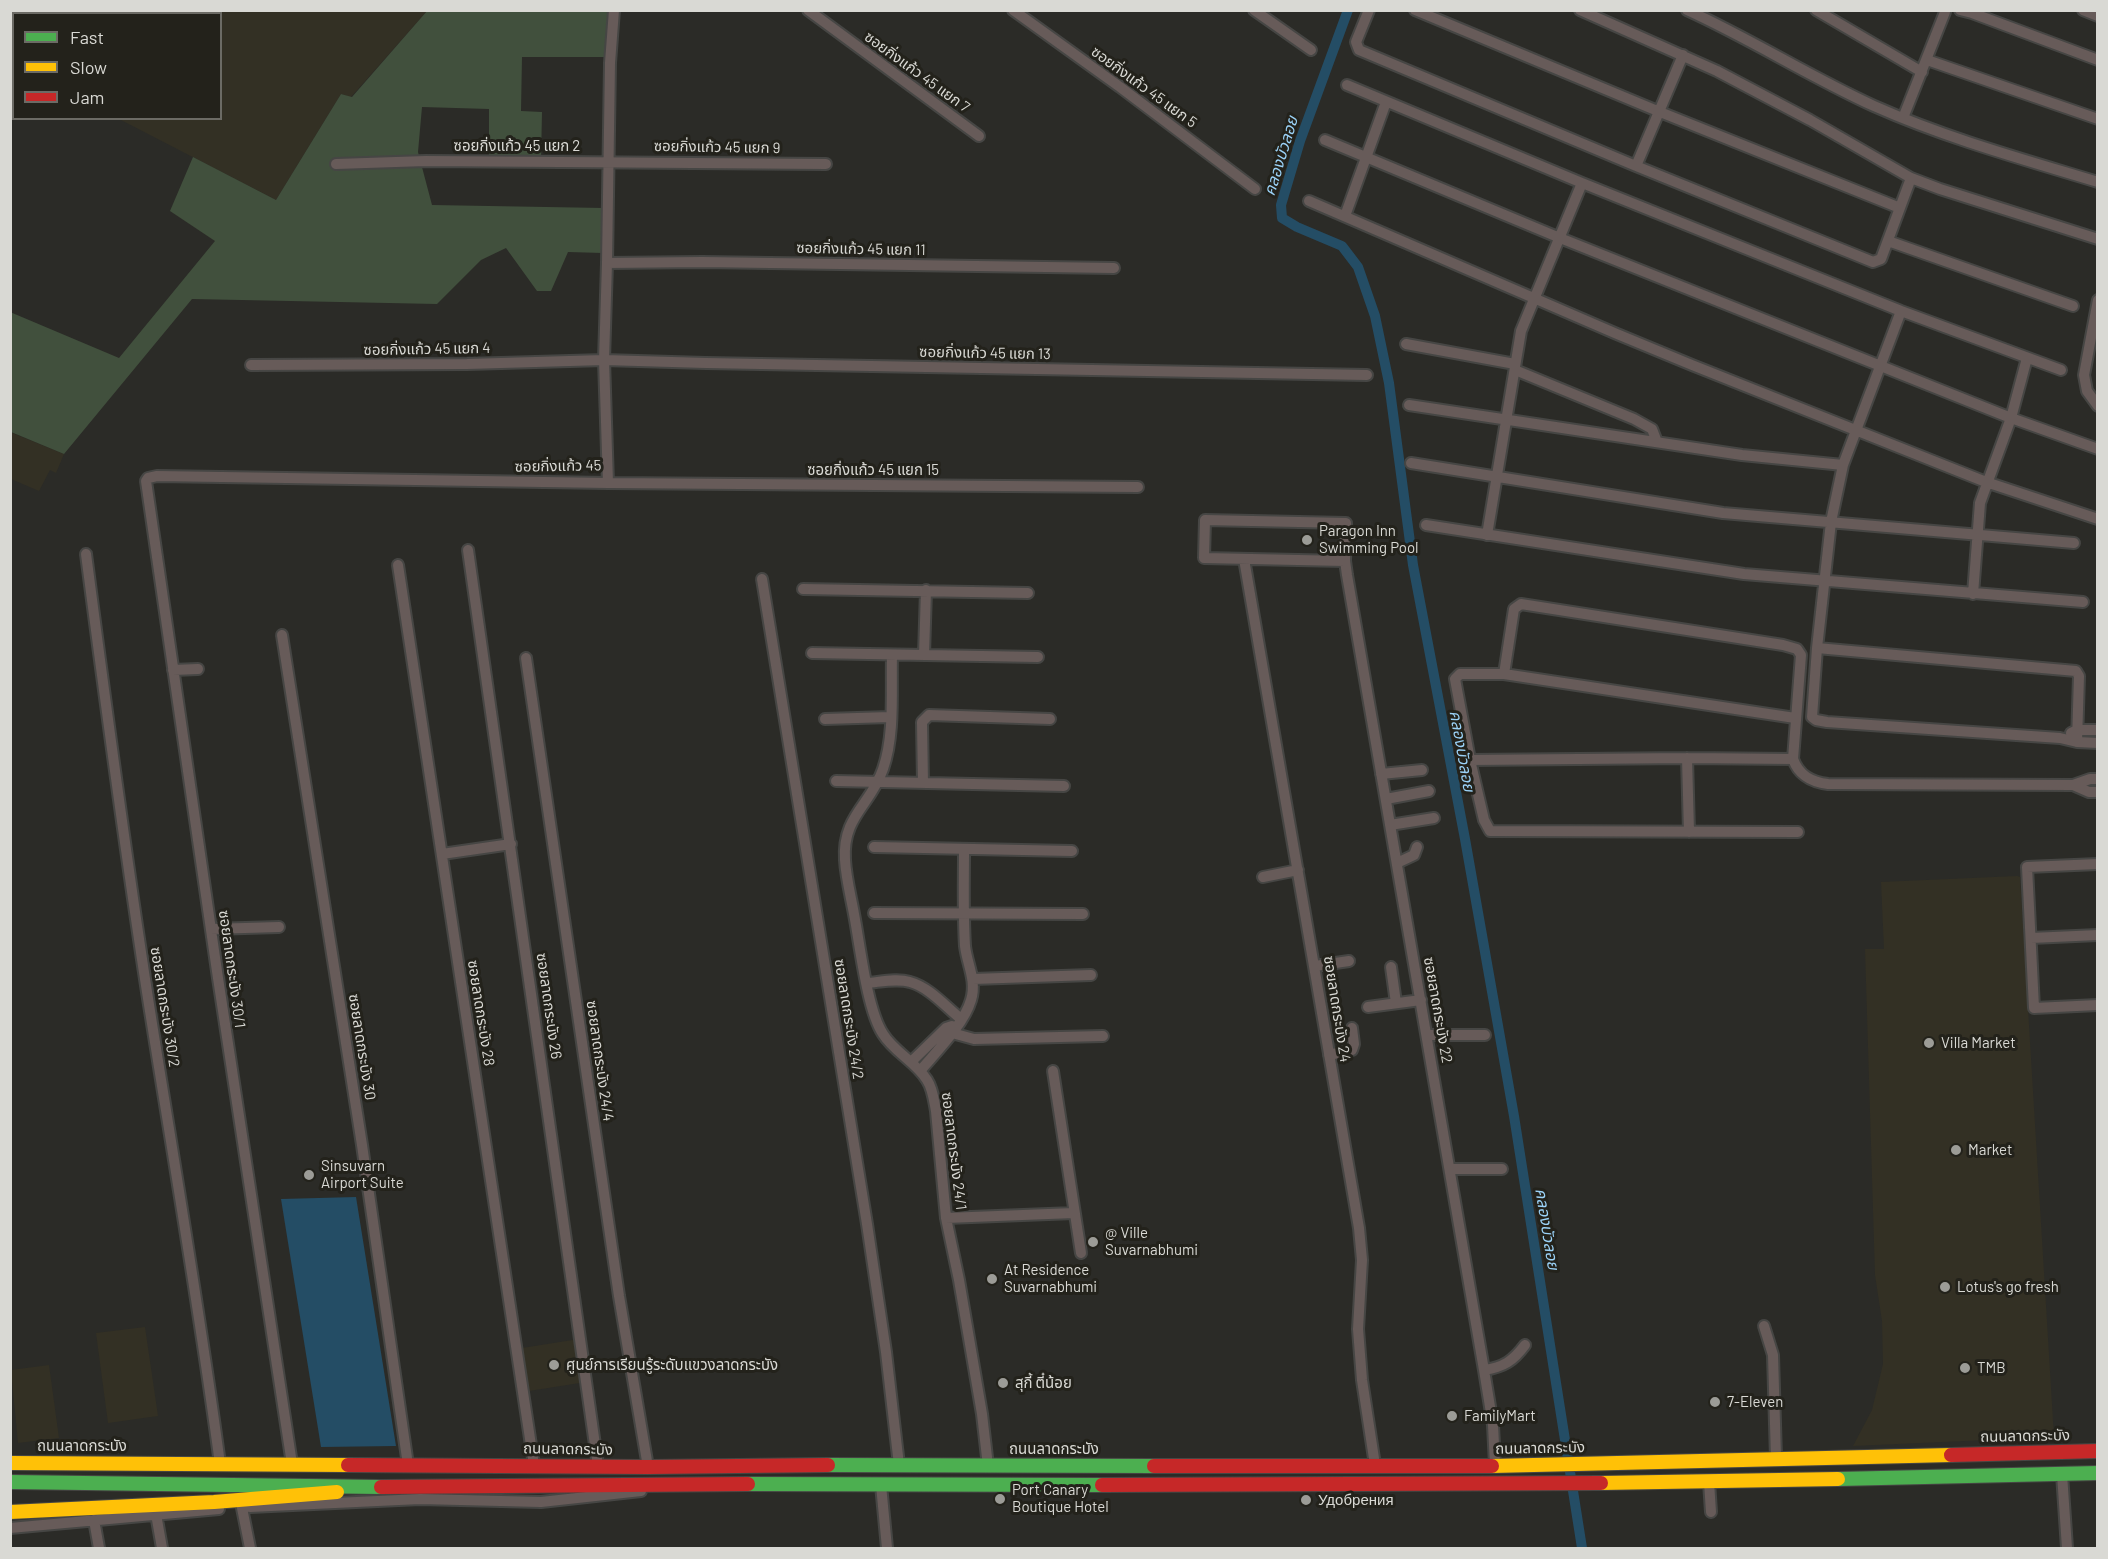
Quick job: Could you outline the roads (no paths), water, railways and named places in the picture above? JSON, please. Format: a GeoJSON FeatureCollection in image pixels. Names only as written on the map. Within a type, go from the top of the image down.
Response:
{"type":"FeatureCollection","features":[{"type":"Feature","properties":{"kind":"main road","name":"ถนนลาดกระบัง"},"geometry":{"type":"LineString","coordinates":[[10,1463],[648,1467],[728,1465],[1519,1466],[1868,1455],[2097,1451]]}},
{"type":"Feature","properties":{"kind":"main road"},"geometry":{"type":"LineString","coordinates":[[1868,1455],[1870,1478]]}},
{"type":"Feature","properties":{"kind":"main road"},"geometry":{"type":"LineString","coordinates":[[10,1456],[42,1463]]}},
{"type":"Feature","properties":{"kind":"main road"},"geometry":{"type":"LineString","coordinates":[[728,1465],[729,1484]]}},
{"type":"Feature","properties":{"kind":"main road"},"geometry":{"type":"LineString","coordinates":[[10,1482],[377,1487],[683,1484],[1615,1483],[2097,1473]]}},
{"type":"Feature","properties":{"kind":"main road"},"geometry":{"type":"LineString","coordinates":[[10,1512],[281,1499],[377,1487]]}},
{"type":"Feature","properties":{"kind":"street","name":"ซอยกิ่งแก้ว 45"},"geometry":{"type":"LineString","coordinates":[[148,478],[157,476],[608,483],[604,360],[608,263],[610,63],[614,10]]}},
{"type":"Feature","properties":{"kind":"street","name":"ซอยกิ่งแก้ว 45 แยก 7"},"geometry":{"type":"LineString","coordinates":[[808,10],[979,136]]}},
{"type":"Feature","properties":{"kind":"street","name":"ซอยกิ่งแก้ว 45 แยก 5"},"geometry":{"type":"LineString","coordinates":[[1013,10],[1255,189]]}},
{"type":"Feature","properties":{"kind":"street"},"geometry":{"type":"LineString","coordinates":[[1254,10],[1311,50]]}},
{"type":"Feature","properties":{"kind":"street"},"geometry":{"type":"LineString","coordinates":[[1369,10],[1356,42],[1359,50],[1635,166],[1873,261],[1881,260],[1911,178]]}},
{"type":"Feature","properties":{"kind":"street"},"geometry":{"type":"LineString","coordinates":[[1415,10],[1660,112],[1900,208]]}},
{"type":"Feature","properties":{"kind":"street"},"geometry":{"type":"LineString","coordinates":[[1580,10],[1683,55],[1810,120],[1911,178],[2097,239]]}},
{"type":"Feature","properties":{"kind":"street"},"geometry":{"type":"LineString","coordinates":[[1816,10],[1923,72]]}},
{"type":"Feature","properties":{"kind":"street"},"geometry":{"type":"LineString","coordinates":[[1904,118],[1923,72],[1942,11],[1960,10],[1972,13],[2097,60]]}},
{"type":"Feature","properties":{"kind":"street"},"geometry":{"type":"LineString","coordinates":[[2083,10],[2097,16]]}},
{"type":"Feature","properties":{"kind":"street"},"geometry":{"type":"LineString","coordinates":[[1689,11],[1736,33],[1844,92],[1904,118],[1974,144],[2097,182]]}},
{"type":"Feature","properties":{"kind":"street"},"geometry":{"type":"LineString","coordinates":[[1635,166],[1683,55]]}},
{"type":"Feature","properties":{"kind":"street"},"geometry":{"type":"LineString","coordinates":[[1927,60],[2097,119]]}},
{"type":"Feature","properties":{"kind":"street"},"geometry":{"type":"LineString","coordinates":[[1347,85],[1582,183],[1901,311],[2061,370]]}},
{"type":"Feature","properties":{"kind":"street"},"geometry":{"type":"LineString","coordinates":[[1345,216],[1386,102]]}},
{"type":"Feature","properties":{"kind":"street"},"geometry":{"type":"LineString","coordinates":[[1325,140],[1560,238],[2012,418],[2097,449]]}},
{"type":"Feature","properties":{"kind":"street","name":"ซอยกิ่งแก้ว 45 แยก 2"},"geometry":{"type":"LineString","coordinates":[[336,164],[426,161],[608,161]]}},
{"type":"Feature","properties":{"kind":"street","name":"ซอยกิ่งแก้ว 45 แยก 9"},"geometry":{"type":"LineString","coordinates":[[608,161],[826,164]]}},
{"type":"Feature","properties":{"kind":"street"},"geometry":{"type":"LineString","coordinates":[[1487,535],[1521,331],[1582,183]]}},
{"type":"Feature","properties":{"kind":"street"},"geometry":{"type":"LineString","coordinates":[[1309,201],[1617,334],[1986,482],[2097,519]]}},
{"type":"Feature","properties":{"kind":"street"},"geometry":{"type":"LineString","coordinates":[[1888,241],[2073,306]]}},
{"type":"Feature","properties":{"kind":"street","name":"ซอยกิ่งแก้ว 45 แยก 11"},"geometry":{"type":"LineString","coordinates":[[608,263],[702,262],[1114,268]]}},
{"type":"Feature","properties":{"kind":"street"},"geometry":{"type":"LineString","coordinates":[[2097,300],[2084,375],[2087,391],[2097,406]]}},
{"type":"Feature","properties":{"kind":"street"},"geometry":{"type":"LineString","coordinates":[[1901,311],[1843,465],[1824,581],[1810,714],[1816,720],[2060,738],[2097,743]]}},
{"type":"Feature","properties":{"kind":"street"},"geometry":{"type":"LineString","coordinates":[[1406,344],[1515,367],[1634,419],[1652,429],[1657,442]]}},
{"type":"Feature","properties":{"kind":"street"},"geometry":{"type":"LineString","coordinates":[[1973,594],[1980,503],[2012,418],[2027,358]]}},
{"type":"Feature","properties":{"kind":"street","name":"ซอยกิ่งแก้ว 45 แยก 4"},"geometry":{"type":"LineString","coordinates":[[250,365],[412,365],[604,360]]}},
{"type":"Feature","properties":{"kind":"street","name":"ซอยกิ่งแก้ว 45 แยก 13"},"geometry":{"type":"LineString","coordinates":[[604,360],[1366,375]]}},
{"type":"Feature","properties":{"kind":"street"},"geometry":{"type":"LineString","coordinates":[[1409,405],[1768,459],[1843,465]]}},
{"type":"Feature","properties":{"kind":"street"},"geometry":{"type":"LineString","coordinates":[[1411,463],[1723,513],[2074,543]]}},
{"type":"Feature","properties":{"kind":"street","name":"ซอยลาดกระบัง 30/1"},"geometry":{"type":"LineString","coordinates":[[148,478],[145,484],[292,1464]]}},
{"type":"Feature","properties":{"kind":"street","name":"ซอยกิ่งแก้ว 45 แยก 15"},"geometry":{"type":"LineString","coordinates":[[608,483],[1138,487]]}},
{"type":"Feature","properties":{"kind":"street","name":"ซอยลาดกระบัง 22"},"geometry":{"type":"LineString","coordinates":[[1244,559],[1204,558],[1205,520],[1346,523],[1345,561],[1484,1370],[1493,1425],[1495,1465]]}},
{"type":"Feature","properties":{"kind":"street"},"geometry":{"type":"LineString","coordinates":[[1425,525],[1744,574],[2084,602]]}},
{"type":"Feature","properties":{"kind":"street","name":"ซอยลาดกระบัง 26"},"geometry":{"type":"LineString","coordinates":[[468,550],[598,1466]]}},
{"type":"Feature","properties":{"kind":"street","name":"ซอยลาดกระบัง 30/2"},"geometry":{"type":"LineString","coordinates":[[86,554],[117,792],[206,1359],[220,1464]]}},
{"type":"Feature","properties":{"kind":"street"},"geometry":{"type":"LineString","coordinates":[[1244,559],[1345,561]]}},
{"type":"Feature","properties":{"kind":"street","name":"ซอยลาดกระบัง 24"},"geometry":{"type":"LineString","coordinates":[[1244,559],[1360,1238],[1362,1260],[1358,1329],[1362,1380],[1375,1465]]}},
{"type":"Feature","properties":{"kind":"street","name":"ซอยลาดกระบัง 28"},"geometry":{"type":"LineString","coordinates":[[398,566],[534,1465]]}},
{"type":"Feature","properties":{"kind":"street","name":"ซอยลาดกระบัง 24/2"},"geometry":{"type":"LineString","coordinates":[[762,579],[865,1212],[886,1352],[899,1466]]}},
{"type":"Feature","properties":{"kind":"street"},"geometry":{"type":"LineString","coordinates":[[803,589],[1028,593]]}},
{"type":"Feature","properties":{"kind":"street"},"geometry":{"type":"LineString","coordinates":[[924,656],[926,590]]}},
{"type":"Feature","properties":{"kind":"street"},"geometry":{"type":"LineString","coordinates":[[1504,674],[1514,609],[1521,604],[1797,649],[1801,655],[1792,759],[1800,774],[1809,779],[1828,784],[2073,785],[2097,779]]}},
{"type":"Feature","properties":{"kind":"street","name":"ซอยลาดกระบัง 30"},"geometry":{"type":"LineString","coordinates":[[282,635],[362,1145],[408,1465]]}},
{"type":"Feature","properties":{"kind":"street"},"geometry":{"type":"LineString","coordinates":[[1817,648],[2076,671],[2079,676],[2077,742]]}},
{"type":"Feature","properties":{"kind":"street"},"geometry":{"type":"LineString","coordinates":[[812,653],[1038,657]]}},
{"type":"Feature","properties":{"kind":"street","name":"ซอยลาดกระบัง 24/1"},"geometry":{"type":"LineString","coordinates":[[892,655],[886,755],[878,782],[860,806],[846,837],[845,861],[867,983],[878,1025],[883,1035],[920,1071],[930,1085],[936,1111],[946,1218],[982,1414],[988,1466]]}},
{"type":"Feature","properties":{"kind":"street","name":"ซอยลาดกระบัง 24/4"},"geometry":{"type":"LineString","coordinates":[[526,658],[619,1296],[648,1467]]}},
{"type":"Feature","properties":{"kind":"street"},"geometry":{"type":"LineString","coordinates":[[173,670],[198,669]]}},
{"type":"Feature","properties":{"kind":"street"},"geometry":{"type":"LineString","coordinates":[[1795,718],[1504,674],[1460,674],[1456,677],[1470,760],[1484,820],[1490,831],[1798,832]]}},
{"type":"Feature","properties":{"kind":"street"},"geometry":{"type":"LineString","coordinates":[[923,783],[922,722],[929,715],[1050,719]]}},
{"type":"Feature","properties":{"kind":"street"},"geometry":{"type":"LineString","coordinates":[[825,719],[890,717]]}},
{"type":"Feature","properties":{"kind":"street"},"geometry":{"type":"LineString","coordinates":[[2060,738],[2077,730],[2097,730]]}},
{"type":"Feature","properties":{"kind":"street"},"geometry":{"type":"LineString","coordinates":[[1687,758],[1689,832]]}},
{"type":"Feature","properties":{"kind":"street"},"geometry":{"type":"LineString","coordinates":[[1470,760],[1792,759]]}},
{"type":"Feature","properties":{"kind":"street"},"geometry":{"type":"LineString","coordinates":[[1381,774],[1422,771]]}},
{"type":"Feature","properties":{"kind":"street"},"geometry":{"type":"LineString","coordinates":[[836,781],[1064,786]]}},
{"type":"Feature","properties":{"kind":"street"},"geometry":{"type":"LineString","coordinates":[[2073,785],[2089,792],[2097,792]]}},
{"type":"Feature","properties":{"kind":"street"},"geometry":{"type":"LineString","coordinates":[[1386,799],[1429,791]]}},
{"type":"Feature","properties":{"kind":"street"},"geometry":{"type":"LineString","coordinates":[[1390,825],[1434,818]]}},
{"type":"Feature","properties":{"kind":"street"},"geometry":{"type":"LineString","coordinates":[[442,854],[511,844]]}},
{"type":"Feature","properties":{"kind":"street"},"geometry":{"type":"LineString","coordinates":[[1397,863],[1412,858],[1418,846]]}},
{"type":"Feature","properties":{"kind":"street"},"geometry":{"type":"LineString","coordinates":[[874,848],[1072,851]]}},
{"type":"Feature","properties":{"kind":"street"},"geometry":{"type":"LineString","coordinates":[[920,1071],[971,1000],[973,979],[965,950],[963,913],[964,849]]}},
{"type":"Feature","properties":{"kind":"street"},"geometry":{"type":"LineString","coordinates":[[2097,864],[2027,867],[2034,1008],[2097,1005]]}},
{"type":"Feature","properties":{"kind":"street"},"geometry":{"type":"LineString","coordinates":[[1263,877],[1298,870]]}},
{"type":"Feature","properties":{"kind":"street"},"geometry":{"type":"LineString","coordinates":[[874,913],[1083,914]]}},
{"type":"Feature","properties":{"kind":"street"},"geometry":{"type":"LineString","coordinates":[[211,929],[279,927]]}},
{"type":"Feature","properties":{"kind":"street"},"geometry":{"type":"LineString","coordinates":[[2031,938],[2097,935]]}},
{"type":"Feature","properties":{"kind":"street"},"geometry":{"type":"LineString","coordinates":[[1315,966],[1348,961]]}},
{"type":"Feature","properties":{"kind":"street"},"geometry":{"type":"LineString","coordinates":[[1391,967],[1396,1003]]}},
{"type":"Feature","properties":{"kind":"street"},"geometry":{"type":"LineString","coordinates":[[973,979],[1091,975]]}},
{"type":"Feature","properties":{"kind":"street"},"geometry":{"type":"LineString","coordinates":[[867,983],[900,980],[911,982],[928,992],[954,1026],[974,1039],[1103,1036]]}},
{"type":"Feature","properties":{"kind":"street"},"geometry":{"type":"LineString","coordinates":[[1368,1007],[1421,1000]]}},
{"type":"Feature","properties":{"kind":"street"},"geometry":{"type":"LineString","coordinates":[[911,1062],[954,1026]]}},
{"type":"Feature","properties":{"kind":"street"},"geometry":{"type":"LineString","coordinates":[[1329,1055],[1352,1050],[1354,1044],[1352,1028]]}},
{"type":"Feature","properties":{"kind":"street"},"geometry":{"type":"LineString","coordinates":[[1427,1035],[1485,1035]]}},
{"type":"Feature","properties":{"kind":"street"},"geometry":{"type":"LineString","coordinates":[[1053,1071],[1081,1253]]}},
{"type":"Feature","properties":{"kind":"street"},"geometry":{"type":"LineString","coordinates":[[1450,1169],[1502,1169]]}},
{"type":"Feature","properties":{"kind":"street"},"geometry":{"type":"LineString","coordinates":[[946,1218],[1074,1213]]}},
{"type":"Feature","properties":{"kind":"street"},"geometry":{"type":"LineString","coordinates":[[1764,1326],[1773,1355],[1776,1458]]}},
{"type":"Feature","properties":{"kind":"street"},"geometry":{"type":"LineString","coordinates":[[1484,1370],[1506,1365],[1525,1345]]}},
{"type":"Feature","properties":{"kind":"street"},"geometry":{"type":"LineString","coordinates":[[2062,1474],[2067,1548]]}},
{"type":"Feature","properties":{"kind":"street"},"geometry":{"type":"LineString","coordinates":[[1709,1482],[1711,1512]]}},
{"type":"Feature","properties":{"kind":"street"},"geometry":{"type":"LineString","coordinates":[[10,1528],[242,1508],[420,1500],[541,1502],[605,1496],[683,1484]]}},
{"type":"Feature","properties":{"kind":"street"},"geometry":{"type":"LineString","coordinates":[[881,1485],[886,1548]]}},
{"type":"Feature","properties":{"kind":"street"},"geometry":{"type":"LineString","coordinates":[[242,1508],[250,1548]]}},
{"type":"Feature","properties":{"kind":"street"},"geometry":{"type":"LineString","coordinates":[[156,1514],[162,1548]]}},
{"type":"Feature","properties":{"kind":"street"},"geometry":{"type":"LineString","coordinates":[[94,1520],[99,1548]]}},
{"type":"Feature","properties":{"kind":"water"},"geometry":{"type":"Polygon","coordinates":[[[356,1197],[396,1446],[321,1447],[281,1199],[356,1197]]]}},
{"type":"Feature","properties":{"kind":"waterway","name":"คลองบัวลอย"},"geometry":{"type":"LineString","coordinates":[[1348,10],[1300,141],[1281,205],[1282,218],[1297,227],[1342,246],[1358,267],[1375,316],[1389,383],[1413,565],[1514,1116],[1582,1548]]}},
{"type":"Feature","properties":{"kind":"place","name":"Paragon Inn Swimming Pool"},"geometry":{"type":"Point","coordinates":[1307,540]}},
{"type":"Feature","properties":{"kind":"place","name":"Villa Market"},"geometry":{"type":"Point","coordinates":[1929,1043]}},
{"type":"Feature","properties":{"kind":"place","name":"Market"},"geometry":{"type":"Point","coordinates":[1956,1150]}},
{"type":"Feature","properties":{"kind":"place","name":"Sinsuvarn Airport Suite"},"geometry":{"type":"Point","coordinates":[309,1175]}},
{"type":"Feature","properties":{"kind":"place","name":"@ Ville Suvarnabhumi"},"geometry":{"type":"Point","coordinates":[1093,1242]}},
{"type":"Feature","properties":{"kind":"place","name":"At Residence Suvarnabhumi"},"geometry":{"type":"Point","coordinates":[992,1279]}},
{"type":"Feature","properties":{"kind":"place","name":"Lotus's go fresh"},"geometry":{"type":"Point","coordinates":[1945,1287]}},
{"type":"Feature","properties":{"kind":"place","name":"ศูนย์การเรียนรู้ระดับแขวงลาดกระบัง"},"geometry":{"type":"Point","coordinates":[554,1365]}},
{"type":"Feature","properties":{"kind":"place","name":"TMB"},"geometry":{"type":"Point","coordinates":[1965,1368]}},
{"type":"Feature","properties":{"kind":"place","name":"สุกี้ ตี๋น้อย"},"geometry":{"type":"Point","coordinates":[1003,1383]}},
{"type":"Feature","properties":{"kind":"place","name":"7-Eleven"},"geometry":{"type":"Point","coordinates":[1715,1402]}},
{"type":"Feature","properties":{"kind":"place","name":"FamilyMart"},"geometry":{"type":"Point","coordinates":[1452,1416]}},
{"type":"Feature","properties":{"kind":"place","name":"Port Canary Boutique Hotel"},"geometry":{"type":"Point","coordinates":[1000,1499]}},
{"type":"Feature","properties":{"kind":"place","name":"Удобрения"},"geometry":{"type":"Point","coordinates":[1306,1500]}}]}
